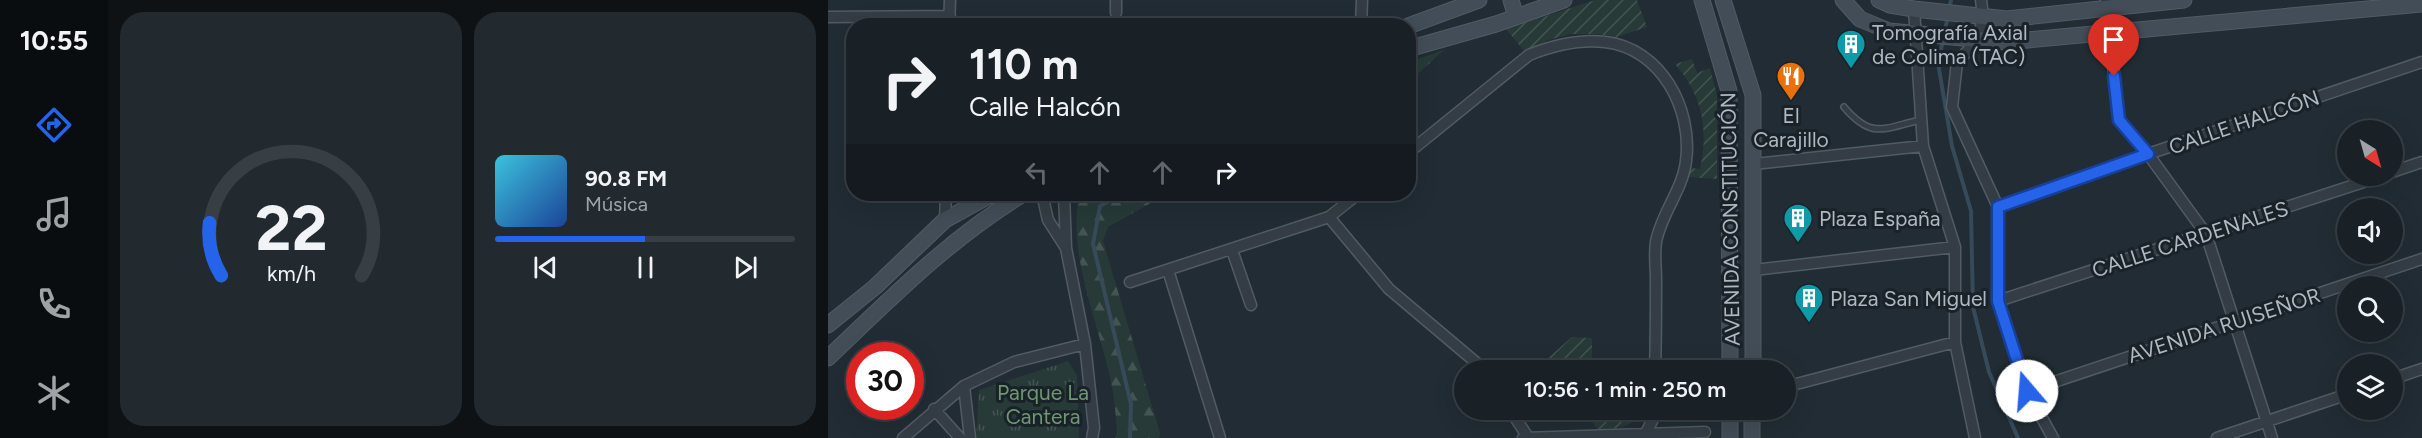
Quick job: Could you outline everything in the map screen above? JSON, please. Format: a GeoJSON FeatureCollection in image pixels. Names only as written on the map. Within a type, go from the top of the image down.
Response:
{"type":"FeatureCollection","features":[{"type":"Feature","properties":{"kind":"street"},"geometry":{"type":"LineString","coordinates":[[950,0],[950,18]]}},
{"type":"Feature","properties":{"kind":"street"},"geometry":{"type":"LineString","coordinates":[[1116,0],[1116,13]]}},
{"type":"Feature","properties":{"kind":"street"},"geometry":{"type":"LineString","coordinates":[[1361,18],[1362,0]]}},
{"type":"Feature","properties":{"kind":"street"},"geometry":{"type":"LineString","coordinates":[[1416,23],[1465,3],[1479,0]]}},
{"type":"Feature","properties":{"kind":"street"},"geometry":{"type":"LineString","coordinates":[[1511,0],[1516,17]]}},
{"type":"Feature","properties":{"kind":"street"},"geometry":{"type":"LineString","coordinates":[[1416,47],[1564,0]]}},
{"type":"Feature","properties":{"kind":"street","name":"AVENIDA CONSTITUCIÓN"},"geometry":{"type":"LineString","coordinates":[[1702,0],[1729,91],[1730,360]]}},
{"type":"Feature","properties":{"kind":"street","name":"AVENIDA CONSTITUCIÓN"},"geometry":{"type":"LineString","coordinates":[[1723,0],[1753,95],[1753,360]]}},
{"type":"Feature","properties":{"kind":"street"},"geometry":{"type":"LineString","coordinates":[[1843,0],[1860,19],[1874,27],[1915,34],[2005,42],[2422,4]]}},
{"type":"Feature","properties":{"kind":"street"},"geometry":{"type":"LineString","coordinates":[[1880,0],[1890,5],[1914,9],[2007,19],[2113,3],[2184,0]]}},
{"type":"Feature","properties":{"kind":"street"},"geometry":{"type":"LineString","coordinates":[[1981,0],[1983,17],[1978,40],[1956,62],[1952,107],[1998,207],[1998,301],[2027,391],[2053,438]]}},
{"type":"Feature","properties":{"kind":"street"},"geometry":{"type":"LineString","coordinates":[[2113,3],[2110,32],[2119,120],[2148,154],[2206,234],[2272,438]]}},
{"type":"Feature","properties":{"kind":"street"},"geometry":{"type":"LineString","coordinates":[[1914,9],[1923,146],[1955,247],[1955,342],[1975,438]]}},
{"type":"Feature","properties":{"kind":"street"},"geometry":{"type":"LineString","coordinates":[[828,17],[858,18]]}},
{"type":"Feature","properties":{"kind":"street"},"geometry":{"type":"LineString","coordinates":[[1416,147],[1529,56],[1547,48],[1567,42],[1606,42],[1626,47],[1641,55],[1660,72],[1677,96],[1683,112],[1688,145],[1686,165],[1656,242],[1655,360]]}},
{"type":"Feature","properties":{"kind":"street","name":"CALLE HALCÓN"},"geometry":{"type":"LineString","coordinates":[[1998,207],[2422,62]]}},
{"type":"Feature","properties":{"kind":"street"},"geometry":{"type":"LineString","coordinates":[[1728,141],[1754,140]]}},
{"type":"Feature","properties":{"kind":"street"},"geometry":{"type":"LineString","coordinates":[[1754,164],[1923,146]]}},
{"type":"Feature","properties":{"kind":"street"},"geometry":{"type":"LineString","coordinates":[[2403,168],[2422,162]]}},
{"type":"Feature","properties":{"kind":"street","name":"CALLE CARDENALES"},"geometry":{"type":"LineString","coordinates":[[1998,301],[2352,186]]}},
{"type":"Feature","properties":{"kind":"street"},"geometry":{"type":"LineString","coordinates":[[945,220],[946,201]]}},
{"type":"Feature","properties":{"kind":"street"},"geometry":{"type":"LineString","coordinates":[[828,325],[875,287],[945,220],[979,201]]}},
{"type":"Feature","properties":{"kind":"street"},"geometry":{"type":"LineString","coordinates":[[828,358],[931,260],[986,217],[1012,201]]}},
{"type":"Feature","properties":{"kind":"street"},"geometry":{"type":"LineString","coordinates":[[1044,201],[1048,220],[1066,248]]}},
{"type":"Feature","properties":{"kind":"street"},"geometry":{"type":"LineString","coordinates":[[1064,201],[1066,248],[1085,344],[1094,428],[1092,438]]}},
{"type":"Feature","properties":{"kind":"street"},"geometry":{"type":"LineString","coordinates":[[1130,282],[1329,217],[1349,201]]}},
{"type":"Feature","properties":{"kind":"street"},"geometry":{"type":"LineString","coordinates":[[1329,217],[1389,289],[1473,360]]}},
{"type":"Feature","properties":{"kind":"street"},"geometry":{"type":"LineString","coordinates":[[1754,270],[1955,247]]}},
{"type":"Feature","properties":{"kind":"street"},"geometry":{"type":"LineString","coordinates":[[1232,250],[1251,305]]}},
{"type":"Feature","properties":{"kind":"street","name":"AVENIDA RUISEÑOR"},"geometry":{"type":"LineString","coordinates":[[2027,391],[2422,259]]}},
{"type":"Feature","properties":{"kind":"street"},"geometry":{"type":"LineString","coordinates":[[1168,270],[1220,438]]}},
{"type":"Feature","properties":{"kind":"street"},"geometry":{"type":"LineString","coordinates":[[1796,384],[1955,342]]}},
{"type":"Feature","properties":{"kind":"street"},"geometry":{"type":"LineString","coordinates":[[903,438],[934,409],[964,386],[1014,362],[1085,344]]}},
{"type":"Feature","properties":{"kind":"street"},"geometry":{"type":"LineString","coordinates":[[2403,375],[2422,369]]}},
{"type":"Feature","properties":{"kind":"street"},"geometry":{"type":"LineString","coordinates":[[964,386],[970,438]]}},
{"type":"Feature","properties":{"kind":"street"},"geometry":{"type":"LineString","coordinates":[[2217,438],[2337,398]]}},
{"type":"Feature","properties":{"kind":"street"},"geometry":{"type":"LineString","coordinates":[[934,409],[960,438]]}},
{"type":"Feature","properties":{"kind":"street"},"geometry":{"type":"LineString","coordinates":[[1516,420],[1526,438],[1705,432]]}},
{"type":"Feature","properties":{"kind":"street"},"geometry":{"type":"LineString","coordinates":[[1646,433],[1652,420]]}},
{"type":"Feature","properties":{"kind":"street"},"geometry":{"type":"LineString","coordinates":[[1730,420],[1730,438]]}},
{"type":"Feature","properties":{"kind":"street"},"geometry":{"type":"LineString","coordinates":[[1752,420],[1752,438]]}},
{"type":"Feature","properties":{"kind":"lane"},"geometry":{"type":"LineString","coordinates":[[1844,107],[1857,122],[1871,130],[1921,120]]}},
{"type":"Feature","properties":{"kind":"green space"},"geometry":{"type":"Polygon","coordinates":[[[1595,0],[1637,0],[1647,27],[1617,37],[1571,34],[1548,40],[1525,52],[1506,29],[1595,0]]]}},
{"type":"Feature","properties":{"kind":"green space"},"geometry":{"type":"Polygon","coordinates":[[[1444,50],[1416,76],[1416,60],[1444,50]]]}},
{"type":"Feature","properties":{"kind":"green space"},"geometry":{"type":"Polygon","coordinates":[[[1692,59],[1697,73],[1710,68],[1717,95],[1717,179],[1687,177],[1690,168],[1700,169],[1704,140],[1703,126],[1692,88],[1675,64],[1692,59]]]}},
{"type":"Feature","properties":{"kind":"green space"},"geometry":{"type":"Polygon","coordinates":[[[1078,201],[1154,201],[1108,227],[1103,241],[1160,433],[1159,438],[1115,438],[1117,433],[1113,392],[1081,269],[1077,219],[1078,201]]]}},
{"type":"Feature","properties":{"kind":"green space"},"geometry":{"type":"Polygon","coordinates":[[[1572,337],[1592,338],[1592,360],[1550,360],[1548,358],[1572,337]]]}},
{"type":"Feature","properties":{"kind":"green space","name":"Parque La Cantera"},"geometry":{"type":"Polygon","coordinates":[[[1068,361],[1077,375],[1079,438],[976,438],[979,390],[1068,361]]]}},
{"type":"Feature","properties":{"kind":"green space"},"geometry":{"type":"Polygon","coordinates":[[[1591,420],[1636,420],[1611,429],[1597,429],[1591,420]]]}},
{"type":"Feature","properties":{"kind":"waterway"},"geometry":{"type":"LineString","coordinates":[[1949,9],[1951,0]]}},
{"type":"Feature","properties":{"kind":"waterway"},"geometry":{"type":"LineString","coordinates":[[1944,33],[1948,17]]}},
{"type":"Feature","properties":{"kind":"waterway"},"geometry":{"type":"LineString","coordinates":[[1943,40],[1938,63],[1952,146],[1971,211],[1973,307],[1989,372],[2018,438]]}},
{"type":"Feature","properties":{"kind":"waterway"},"geometry":{"type":"LineString","coordinates":[[1109,201],[1100,206],[1093,244],[1131,404],[1130,438]]}},
{"type":"Feature","properties":{"kind":"place","name":"Tomografía Axial de Colima (TAC)"},"geometry":{"type":"Point","coordinates":[1851,70]}},
{"type":"Feature","properties":{"kind":"place","name":"El Carajillo"},"geometry":{"type":"Point","coordinates":[1791,102]}},
{"type":"Feature","properties":{"kind":"place","name":"Plaza España"},"geometry":{"type":"Point","coordinates":[1798,244]}},
{"type":"Feature","properties":{"kind":"place","name":"Plaza San Miguel"},"geometry":{"type":"Point","coordinates":[1809,324]}},
{"type":"Feature","properties":{"kind":"route"},"geometry":{"type":"LineString","coordinates":[[2027,391],[1998,301],[1998,207],[2148,154],[2119,120],[2114,76]]}}]}
